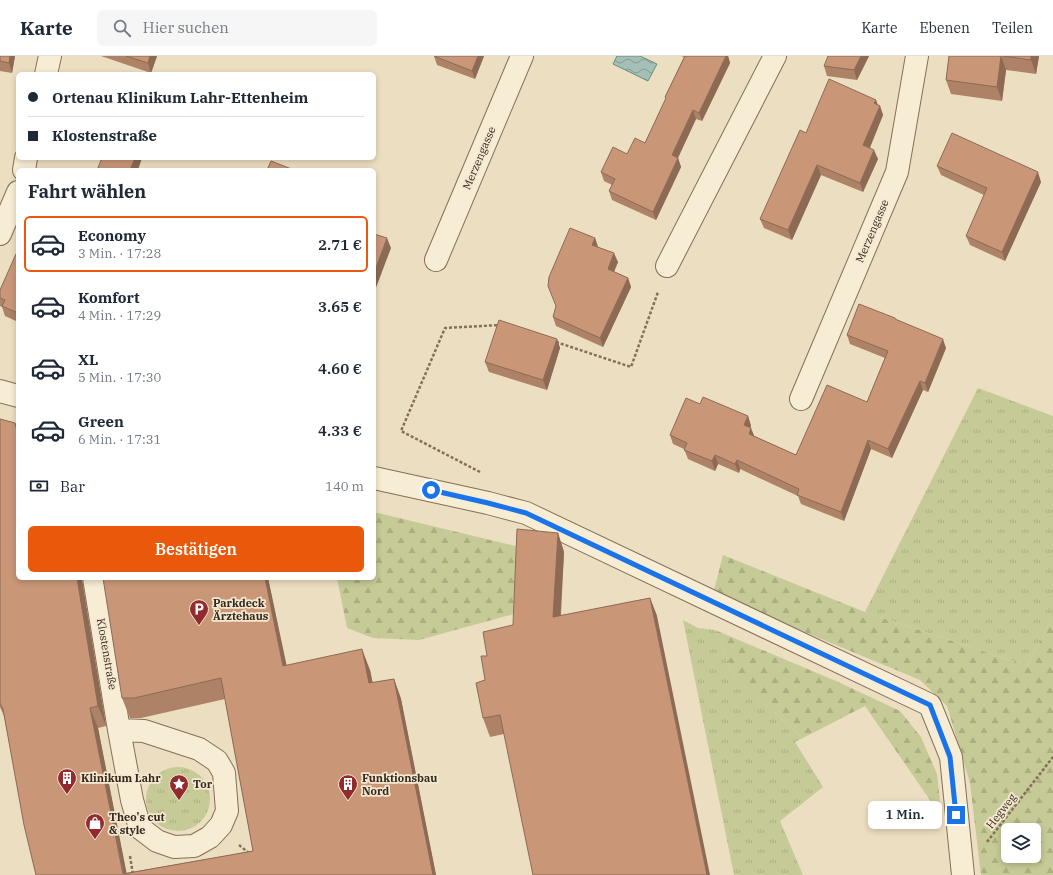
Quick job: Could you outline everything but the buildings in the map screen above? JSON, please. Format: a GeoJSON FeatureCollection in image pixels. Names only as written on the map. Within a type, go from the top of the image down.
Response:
{"type":"FeatureCollection","features":[{"type":"Feature","properties":{"kind":"street"},"geometry":{"type":"LineString","coordinates":[[46,72],[50,56]]}},
{"type":"Feature","properties":{"kind":"street","name":"Merzengasse"},"geometry":{"type":"LineString","coordinates":[[436,260],[522,56]]}},
{"type":"Feature","properties":{"kind":"street"},"geometry":{"type":"LineString","coordinates":[[667,266],[775,56]]}},
{"type":"Feature","properties":{"kind":"street","name":"Merzengasse"},"geometry":{"type":"LineString","coordinates":[[801,399],[897,172],[917,56]]}},
{"type":"Feature","properties":{"kind":"street"},"geometry":{"type":"LineString","coordinates":[[0,234],[16,197]]}},
{"type":"Feature","properties":{"kind":"street"},"geometry":{"type":"LineString","coordinates":[[0,391],[16,395]]}},
{"type":"Feature","properties":{"kind":"street"},"geometry":{"type":"LineString","coordinates":[[376,478],[526,513],[930,705],[950,757],[962,875]]}},
{"type":"Feature","properties":{"kind":"street","name":"Klostenstraße"},"geometry":{"type":"LineString","coordinates":[[94,580],[119,730],[132,800],[140,828],[157,841],[174,847],[194,846],[210,836],[221,825],[226,811],[224,773],[217,761],[198,750],[144,731],[119,730]]}},
{"type":"Feature","properties":{"kind":"path"},"geometry":{"type":"LineString","coordinates":[[556,342],[631,367],[667,266]]}},
{"type":"Feature","properties":{"kind":"path"},"geometry":{"type":"LineString","coordinates":[[483,473],[401,431],[445,328],[503,325]]}},
{"type":"Feature","properties":{"kind":"path","name":"Hegweg"},"geometry":{"type":"LineString","coordinates":[[962,875],[1053,757]]}},
{"type":"Feature","properties":{"kind":"green space"},"geometry":{"type":"Polygon","coordinates":[[[978,388],[1053,416],[1053,617],[1027,666],[865,612],[978,388]]]}},
{"type":"Feature","properties":{"kind":"green space"},"geometry":{"type":"Polygon","coordinates":[[[376,512],[524,548],[521,612],[419,640],[373,638],[347,628],[337,580],[376,580],[376,512]]]}},
{"type":"Feature","properties":{"kind":"green space"},"geometry":{"type":"Polygon","coordinates":[[[723,555],[865,612],[1027,666],[1053,617],[1053,875],[981,875],[970,783],[947,706],[920,680],[713,594],[723,555]]]}},
{"type":"Feature","properties":{"kind":"green space"},"geometry":{"type":"Polygon","coordinates":[[[683,620],[698,628],[715,630],[734,676],[803,738],[795,742],[823,787],[780,821],[803,875],[734,875],[683,620]]]}},
{"type":"Feature","properties":{"kind":"green space"},"geometry":{"type":"Polygon","coordinates":[[[715,630],[836,681],[900,711],[921,737],[937,774],[941,809],[939,813],[865,706],[803,738],[734,676],[715,630]]]}},
{"type":"Feature","properties":{"kind":"green space"},"geometry":{"type":"Polygon","coordinates":[[[178,767],[196,773],[204,781],[210,799],[204,817],[196,825],[178,831],[160,825],[152,817],[146,799],[152,781],[160,773],[178,767]]]}},
{"type":"Feature","properties":{"kind":"water"},"geometry":{"type":"Polygon","coordinates":[[[617,56],[640,56],[657,64],[648,81],[613,64],[617,56]]]}},
{"type":"Feature","properties":{"kind":"place","name":"Parkdeck Ärztehaus"},"geometry":{"type":"Point","coordinates":[199,626]}},
{"type":"Feature","properties":{"kind":"place","name":"Klinikum Lahr"},"geometry":{"type":"Point","coordinates":[67,795]}},
{"type":"Feature","properties":{"kind":"place","name":"Tor"},"geometry":{"type":"Point","coordinates":[179,801]}},
{"type":"Feature","properties":{"kind":"place","name":"Funktionsbau Nord"},"geometry":{"type":"Point","coordinates":[348,801]}},
{"type":"Feature","properties":{"kind":"place","name":"Theo's cut & style"},"geometry":{"type":"Point","coordinates":[95,840]}},
{"type":"Feature","properties":{"kind":"route"},"geometry":{"type":"LineString","coordinates":[[431,490],[526,513],[930,705],[950,757],[956,815]]}}]}
